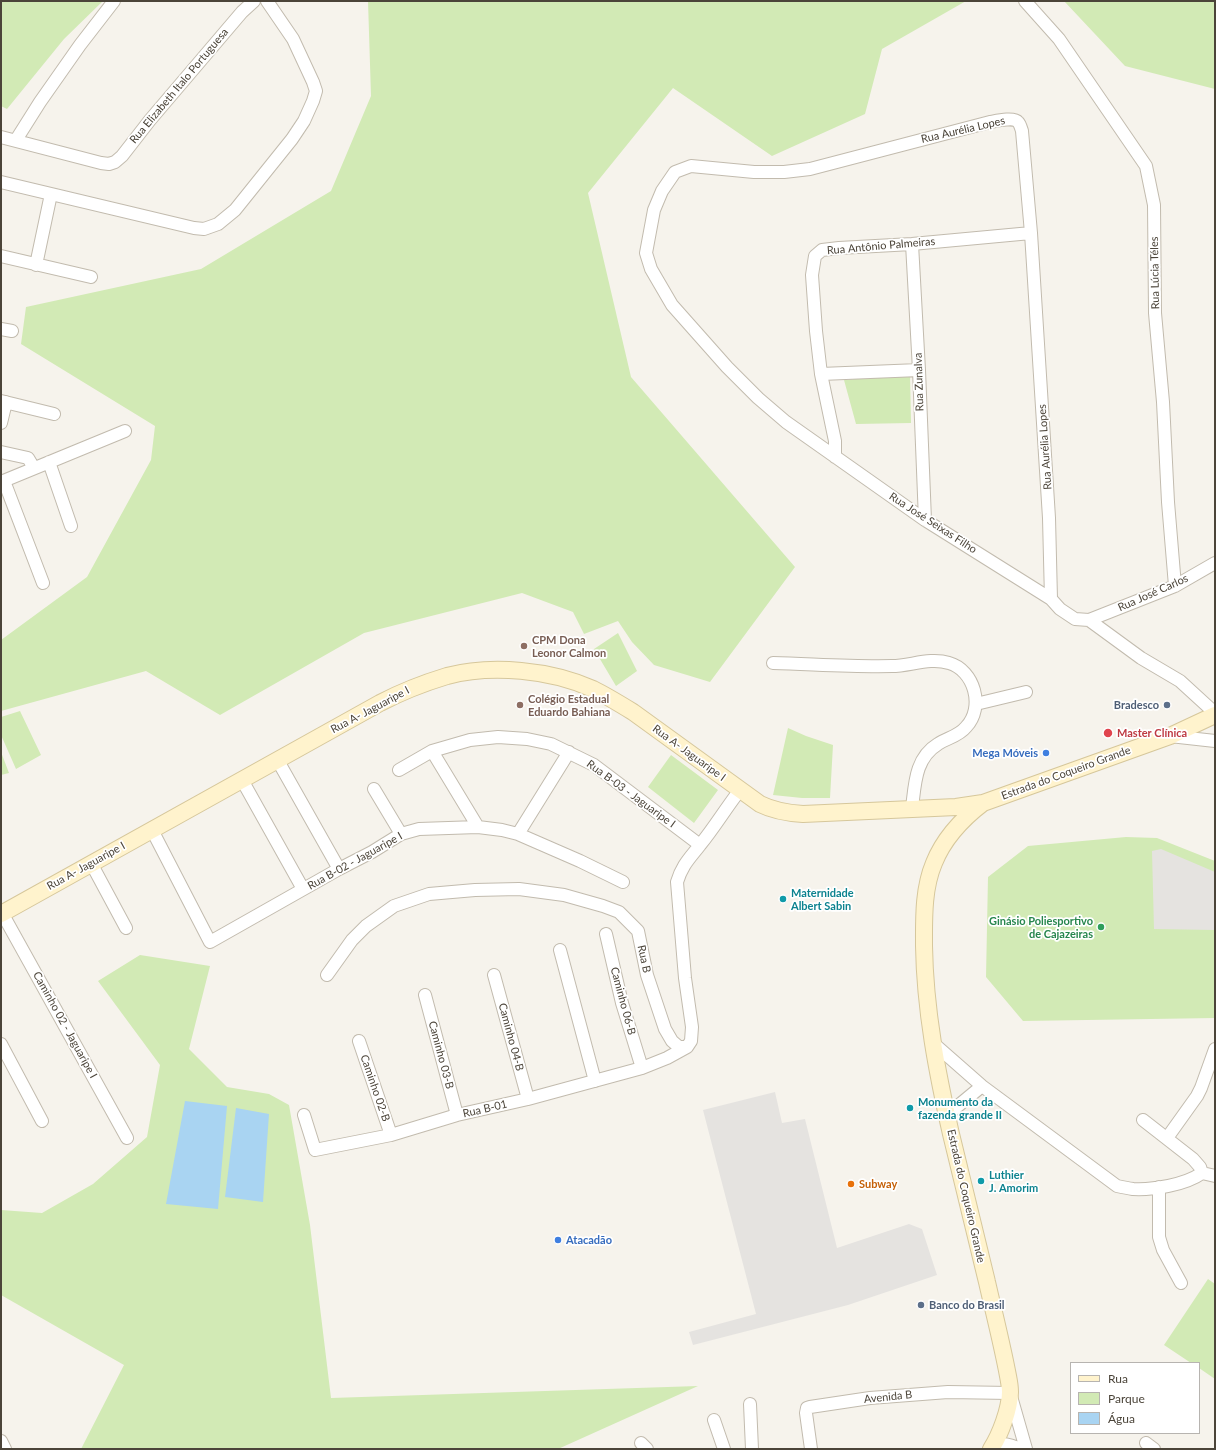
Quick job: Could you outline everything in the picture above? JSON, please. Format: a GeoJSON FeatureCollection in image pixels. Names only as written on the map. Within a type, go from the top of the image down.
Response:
{"type":"FeatureCollection","features":[{"type":"Feature","properties":{"kind":"main road","name":"Rua A- Jaguaripe I"},"geometry":{"type":"LineString","coordinates":[[2,913],[401,692],[424,683],[449,676],[476,672],[501,670],[528,672],[572,682],[592,689],[633,712],[740,790],[760,804],[772,810],[785,813],[803,814],[912,808]]}},
{"type":"Feature","properties":{"kind":"main road","name":"Estrada do Coqueiro Grande"},"geometry":{"type":"LineString","coordinates":[[912,808],[956,807],[983,803],[1170,736],[1215,714]]}},
{"type":"Feature","properties":{"kind":"main road","name":"Estrada do Coqueiro Grande"},"geometry":{"type":"LineString","coordinates":[[983,803],[967,815],[955,828],[943,844],[934,863],[928,884],[925,903],[924,952],[925,983],[932,1043],[947,1115],[1002,1343],[1008,1376],[1010,1393],[1004,1422],[992,1447]]}},
{"type":"Feature","properties":{"kind":"street"},"geometry":{"type":"LineString","coordinates":[[1,137],[16,140],[40,102],[114,1]]}},
{"type":"Feature","properties":{"kind":"street","name":"Rua Elizabeth Italo Portuguesa"},"geometry":{"type":"LineString","coordinates":[[16,140],[101,163],[109,164],[115,162],[122,156],[183,80],[242,12],[254,1]]}},
{"type":"Feature","properties":{"kind":"street"},"geometry":{"type":"LineString","coordinates":[[1,182],[204,229],[218,224],[234,210],[292,139],[304,121],[314,101],[316,91],[292,39],[267,1]]}},
{"type":"Feature","properties":{"kind":"street","name":"Rua Lúcia Téles"},"geometry":{"type":"LineString","coordinates":[[1025,1],[1060,39],[1146,166],[1154,205],[1155,312],[1163,402],[1168,502],[1175,586]]}},
{"type":"Feature","properties":{"kind":"street","name":"Rua Aurélia Lopes"},"geometry":{"type":"LineString","coordinates":[[672,305],[651,270],[646,253],[654,210],[662,191],[675,172],[692,166],[754,172],[784,172],[810,169],[990,122],[1015,120],[1019,122],[1022,131],[1031,233],[1049,518],[1051,599]]}},
{"type":"Feature","properties":{"kind":"street"},"geometry":{"type":"LineString","coordinates":[[36,265],[51,194]]}},
{"type":"Feature","properties":{"kind":"street","name":"Rua Antônio Palmeiras"},"geometry":{"type":"LineString","coordinates":[[835,457],[835,441],[821,374],[816,331],[812,275],[815,256],[822,250],[839,248],[912,244],[1031,233]]}},
{"type":"Feature","properties":{"kind":"street","name":"Rua Zunalva"},"geometry":{"type":"LineString","coordinates":[[912,244],[925,520]]}},
{"type":"Feature","properties":{"kind":"street"},"geometry":{"type":"LineString","coordinates":[[1,256],[91,277]]}},
{"type":"Feature","properties":{"kind":"street","name":"Rua José Seixas Filho"},"geometry":{"type":"LineString","coordinates":[[672,305],[727,367],[758,398],[786,422],[925,520],[1051,599],[1060,609],[1075,619],[1089,620],[1141,658],[1180,681],[1215,714]]}},
{"type":"Feature","properties":{"kind":"street"},"geometry":{"type":"LineString","coordinates":[[821,374],[919,370]]}},
{"type":"Feature","properties":{"kind":"street"},"geometry":{"type":"LineString","coordinates":[[1,423],[3,402],[54,414]]}},
{"type":"Feature","properties":{"kind":"street"},"geometry":{"type":"LineString","coordinates":[[43,583],[3,482],[125,431]]}},
{"type":"Feature","properties":{"kind":"street"},"geometry":{"type":"LineString","coordinates":[[1,452],[28,458],[34,468]]}},
{"type":"Feature","properties":{"kind":"street"},"geometry":{"type":"LineString","coordinates":[[49,462],[71,526]]}},
{"type":"Feature","properties":{"kind":"street","name":"Rua José Carlos"},"geometry":{"type":"LineString","coordinates":[[1089,620],[1175,586],[1215,563]]}},
{"type":"Feature","properties":{"kind":"street"},"geometry":{"type":"LineString","coordinates":[[774,663],[893,666],[936,661],[948,662],[958,667],[966,674],[972,684],[975,695],[976,704],[973,716],[967,727],[958,734],[938,744],[925,754],[919,765],[912,808]]}},
{"type":"Feature","properties":{"kind":"street"},"geometry":{"type":"LineString","coordinates":[[976,704],[1026,692]]}},
{"type":"Feature","properties":{"kind":"street"},"geometry":{"type":"LineString","coordinates":[[1170,736],[1215,741]]}},
{"type":"Feature","properties":{"kind":"street","name":"Rua B-03 - Jaguaripe I"},"geometry":{"type":"LineString","coordinates":[[398,770],[432,751],[470,740],[498,737],[527,739],[551,744],[594,765],[700,845]]}},
{"type":"Feature","properties":{"kind":"street"},"geometry":{"type":"LineString","coordinates":[[432,751],[478,827]]}},
{"type":"Feature","properties":{"kind":"street"},"geometry":{"type":"LineString","coordinates":[[518,834],[569,752]]}},
{"type":"Feature","properties":{"kind":"street"},"geometry":{"type":"LineString","coordinates":[[278,761],[339,869]]}},
{"type":"Feature","properties":{"kind":"street"},"geometry":{"type":"LineString","coordinates":[[242,780],[303,889]]}},
{"type":"Feature","properties":{"kind":"street"},"geometry":{"type":"LineString","coordinates":[[374,789],[401,834]]}},
{"type":"Feature","properties":{"kind":"street"},"geometry":{"type":"LineString","coordinates":[[687,1047],[691,1041],[692,1027],[684,970],[677,882],[680,871],[686,861],[700,845],[740,790]]}},
{"type":"Feature","properties":{"kind":"street","name":"Rua B-02 - Jaguaripe I"},"geometry":{"type":"LineString","coordinates":[[152,830],[210,942],[372,852],[401,834],[419,829],[478,827],[518,834],[580,861],[623,882]]}},
{"type":"Feature","properties":{"kind":"street"},"geometry":{"type":"LineString","coordinates":[[91,863],[126,928]]}},
{"type":"Feature","properties":{"kind":"street","name":"Rua B"},"geometry":{"type":"LineString","coordinates":[[327,975],[352,940],[366,926],[394,906],[429,894],[475,890],[519,889],[564,895],[619,912],[629,920],[638,932],[647,974],[665,1029],[672,1041],[680,1047],[687,1047]]}},
{"type":"Feature","properties":{"kind":"street","name":"Caminho 02 - Jaguaripe I"},"geometry":{"type":"LineString","coordinates":[[2,913],[127,1138]]}},
{"type":"Feature","properties":{"kind":"street","name":"Caminho 06-B"},"geometry":{"type":"LineString","coordinates":[[606,934],[622,1003],[642,1068]]}},
{"type":"Feature","properties":{"kind":"street"},"geometry":{"type":"LineString","coordinates":[[560,950],[595,1081]]}},
{"type":"Feature","properties":{"kind":"street","name":"Caminho 04-B"},"geometry":{"type":"LineString","coordinates":[[494,975],[528,1099]]}},
{"type":"Feature","properties":{"kind":"street","name":"Caminho 03-B"},"geometry":{"type":"LineString","coordinates":[[425,995],[457,1115]]}},
{"type":"Feature","properties":{"kind":"street","name":"Caminho 02-B"},"geometry":{"type":"LineString","coordinates":[[359,1041],[391,1135]]}},
{"type":"Feature","properties":{"kind":"street"},"geometry":{"type":"LineString","coordinates":[[932,1043],[982,1086],[1117,1186],[1132,1189],[1159,1187],[1172,1185],[1191,1179],[1202,1173],[1215,1176]]}},
{"type":"Feature","properties":{"kind":"street"},"geometry":{"type":"LineString","coordinates":[[1,1044],[42,1121]]}},
{"type":"Feature","properties":{"kind":"street","name":"Rua B-01"},"geometry":{"type":"LineString","coordinates":[[304,1115],[315,1150],[391,1135],[457,1115],[528,1099],[642,1068],[667,1058],[687,1047]]}},
{"type":"Feature","properties":{"kind":"street"},"geometry":{"type":"LineString","coordinates":[[1166,1138],[1197,1096],[1215,1048]]}},
{"type":"Feature","properties":{"kind":"street"},"geometry":{"type":"LineString","coordinates":[[947,1115],[982,1086]]}},
{"type":"Feature","properties":{"kind":"street"},"geometry":{"type":"LineString","coordinates":[[1143,1120],[1193,1159],[1200,1167],[1202,1173]]}},
{"type":"Feature","properties":{"kind":"street"},"geometry":{"type":"LineString","coordinates":[[1159,1187],[1159,1237],[1163,1250],[1181,1283]]}},
{"type":"Feature","properties":{"kind":"street","name":"Avenida B"},"geometry":{"type":"LineString","coordinates":[[811,1449],[806,1412],[807,1408],[810,1406],[870,1398],[948,1392],[1010,1393]]}},
{"type":"Feature","properties":{"kind":"street"},"geometry":{"type":"LineString","coordinates":[[1010,1393],[1026,1449]]}},
{"type":"Feature","properties":{"kind":"street"},"geometry":{"type":"LineString","coordinates":[[750,1404],[752,1449]]}},
{"type":"Feature","properties":{"kind":"street"},"geometry":{"type":"LineString","coordinates":[[714,1420],[724,1449]]}},
{"type":"Feature","properties":{"kind":"street"},"geometry":{"type":"LineString","coordinates":[[1,1441],[5,1449]]}},
{"type":"Feature","properties":{"kind":"street"},"geometry":{"type":"LineString","coordinates":[[992,1447],[1008,1444],[1020,1449]]}},
{"type":"Feature","properties":{"kind":"green space"},"geometry":{"type":"Polygon","coordinates":[[[1,1],[103,1],[64,39],[7,109],[1,106],[1,1]]]}},
{"type":"Feature","properties":{"kind":"green space"},"geometry":{"type":"Polygon","coordinates":[[[368,1],[966,1],[882,49],[865,114],[772,156],[673,88],[588,193],[631,377],[795,567],[710,682],[654,665],[632,642],[618,621],[584,634],[573,612],[522,593],[364,633],[220,715],[146,671],[1,711],[1,640],[87,577],[151,460],[155,426],[21,344],[26,307],[201,269],[331,191],[371,96],[368,1]]]}},
{"type":"Feature","properties":{"kind":"green space"},"geometry":{"type":"Polygon","coordinates":[[[1064,1],[1215,1],[1215,89],[1125,66],[1064,1]]]}},
{"type":"Feature","properties":{"kind":"green space"},"geometry":{"type":"Polygon","coordinates":[[[910,374],[911,423],[856,424],[844,380],[910,374]]]}},
{"type":"Feature","properties":{"kind":"green space"},"geometry":{"type":"Polygon","coordinates":[[[618,633],[637,671],[616,686],[594,649],[618,633]]]}},
{"type":"Feature","properties":{"kind":"green space"},"geometry":{"type":"Polygon","coordinates":[[[20,711],[41,755],[16,769],[1,735],[1,717],[20,711]]]}},
{"type":"Feature","properties":{"kind":"green space"},"geometry":{"type":"Polygon","coordinates":[[[788,728],[833,745],[830,798],[802,798],[773,795],[788,728]]]}},
{"type":"Feature","properties":{"kind":"green space"},"geometry":{"type":"Polygon","coordinates":[[[1,752],[9,773],[1,775],[1,752]]]}},
{"type":"Feature","properties":{"kind":"green space"},"geometry":{"type":"Polygon","coordinates":[[[671,755],[718,790],[694,823],[648,787],[671,755]]]}},
{"type":"Feature","properties":{"kind":"green space","name":"Ginásio Poliesportivo de Cajazeiras"},"geometry":{"type":"Polygon","coordinates":[[[1126,837],[1157,838],[1215,861],[1215,1018],[1023,1021],[986,977],[988,877],[1028,846],[1126,837]]]}},
{"type":"Feature","properties":{"kind":"green space"},"geometry":{"type":"Polygon","coordinates":[[[140,955],[210,966],[189,1049],[227,1087],[269,1094],[289,1105],[310,1225],[331,1398],[698,1386],[558,1449],[81,1449],[124,1365],[1,1295],[1,1210],[42,1213],[93,1184],[147,1137],[160,1065],[98,981],[140,955]]]}},
{"type":"Feature","properties":{"kind":"green space"},"geometry":{"type":"Polygon","coordinates":[[[1208,1279],[1215,1284],[1215,1379],[1200,1369],[1200,1362],[1190,1362],[1164,1345],[1208,1279]]]}},
{"type":"Feature","properties":{"kind":"shaded area"},"geometry":{"type":"Polygon","coordinates":[[[1161,849],[1215,872],[1215,930],[1154,929],[1152,851],[1161,849]]]}},
{"type":"Feature","properties":{"kind":"shaded area"},"geometry":{"type":"Polygon","coordinates":[[[775,1092],[782,1123],[805,1119],[837,1248],[909,1224],[922,1229],[937,1275],[848,1305],[693,1345],[689,1332],[756,1314],[703,1110],[775,1092]]]}},
{"type":"Feature","properties":{"kind":"water"},"geometry":{"type":"Polygon","coordinates":[[[185,1101],[227,1106],[218,1209],[166,1204],[185,1101]]]}},
{"type":"Feature","properties":{"kind":"water"},"geometry":{"type":"Polygon","coordinates":[[[236,1108],[269,1114],[263,1202],[225,1197],[236,1108]]]}},
{"type":"Feature","properties":{"kind":"place","name":"CPM Dona Leonor Calmon"},"geometry":{"type":"Point","coordinates":[524,646]}},
{"type":"Feature","properties":{"kind":"place","name":"Colégio Estadual Eduardo Bahiana"},"geometry":{"type":"Point","coordinates":[520,705]}},
{"type":"Feature","properties":{"kind":"place","name":"Bradesco"},"geometry":{"type":"Point","coordinates":[1167,705]}},
{"type":"Feature","properties":{"kind":"place","name":"Master Clínica"},"geometry":{"type":"Point","coordinates":[1108,733]}},
{"type":"Feature","properties":{"kind":"place","name":"Mega Móveis"},"geometry":{"type":"Point","coordinates":[1046,753]}},
{"type":"Feature","properties":{"kind":"place","name":"Maternidade Albert Sabin"},"geometry":{"type":"Point","coordinates":[783,899]}},
{"type":"Feature","properties":{"kind":"place","name":"Ginásio Poliesportivo de Cajazeiras"},"geometry":{"type":"Point","coordinates":[1101,927]}},
{"type":"Feature","properties":{"kind":"place","name":"Monumento da fazenda grande II"},"geometry":{"type":"Point","coordinates":[910,1108]}},
{"type":"Feature","properties":{"kind":"place","name":"Luthier J. Amorim"},"geometry":{"type":"Point","coordinates":[981,1181]}},
{"type":"Feature","properties":{"kind":"place","name":"Subway"},"geometry":{"type":"Point","coordinates":[851,1184]}},
{"type":"Feature","properties":{"kind":"place","name":"Atacadão"},"geometry":{"type":"Point","coordinates":[558,1240]}},
{"type":"Feature","properties":{"kind":"place","name":"Banco do Brasil"},"geometry":{"type":"Point","coordinates":[921,1305]}}]}
